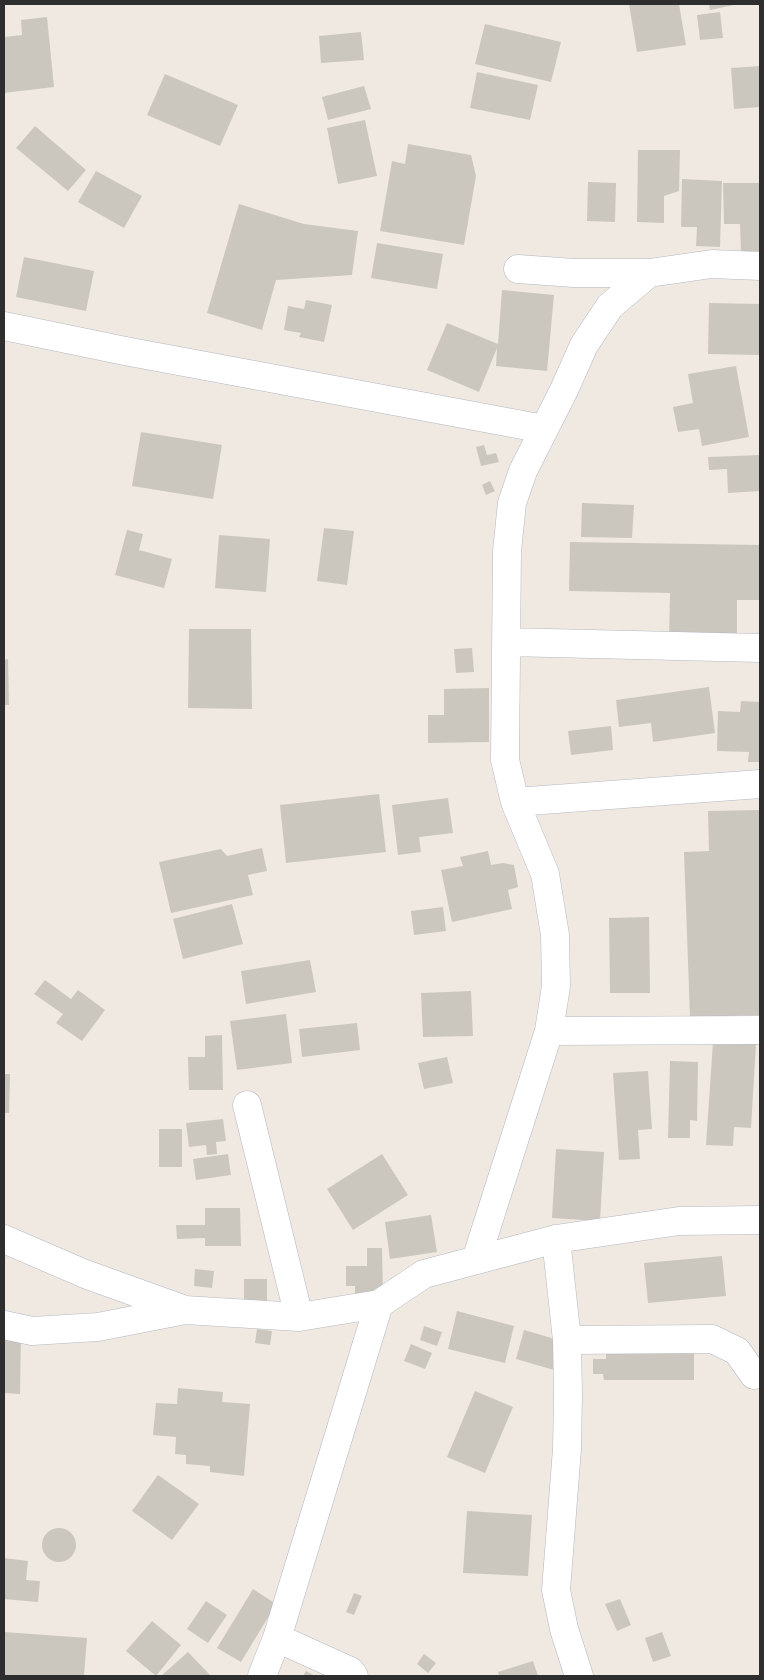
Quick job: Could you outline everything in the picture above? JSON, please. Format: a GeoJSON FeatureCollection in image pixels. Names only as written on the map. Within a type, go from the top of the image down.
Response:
{"type":"FeatureCollection","features":[{"type":"Feature","properties":{"kind":"street"},"geometry":{"type":"LineString","coordinates":[[518,269],[574,273],[648,273],[712,264],[760,266]]}},
{"type":"Feature","properties":{"kind":"street"},"geometry":{"type":"LineString","coordinates":[[476,1260],[549,1031],[556,986],[555,935],[545,874],[516,802],[505,760],[507,551],[512,503],[523,471],[564,390],[584,345],[610,306],[648,273]]}},
{"type":"Feature","properties":{"kind":"street"},"geometry":{"type":"LineString","coordinates":[[4,326],[134,353],[544,429]]}},
{"type":"Feature","properties":{"kind":"street"},"geometry":{"type":"LineString","coordinates":[[507,642],[760,648]]}},
{"type":"Feature","properties":{"kind":"street"},"geometry":{"type":"LineString","coordinates":[[516,802],[760,784]]}},
{"type":"Feature","properties":{"kind":"street"},"geometry":{"type":"LineString","coordinates":[[549,1031],[760,1030]]}},
{"type":"Feature","properties":{"kind":"street"},"geometry":{"type":"LineString","coordinates":[[247,1104],[299,1317]]}},
{"type":"Feature","properties":{"kind":"street"},"geometry":{"type":"LineString","coordinates":[[4,1325],[32,1331],[98,1327],[185,1310],[299,1317],[379,1304],[424,1274],[556,1239],[679,1221],[760,1220]]}},
{"type":"Feature","properties":{"kind":"street"},"geometry":{"type":"LineString","coordinates":[[556,1239],[567,1340],[568,1395],[567,1450],[556,1590],[564,1629],[579,1676]]}},
{"type":"Feature","properties":{"kind":"street"},"geometry":{"type":"LineString","coordinates":[[4,1240],[85,1274],[185,1310]]}},
{"type":"Feature","properties":{"kind":"street"},"geometry":{"type":"LineString","coordinates":[[262,1676],[277,1638],[379,1304]]}},
{"type":"Feature","properties":{"kind":"street"},"geometry":{"type":"LineString","coordinates":[[567,1340],[712,1339],[736,1351],[754,1375]]}},
{"type":"Feature","properties":{"kind":"street"},"geometry":{"type":"LineString","coordinates":[[277,1638],[350,1671],[354,1676]]}},
{"type":"Feature","properties":{"kind":"building"},"geometry":{"type":"Polygon","coordinates":[[[629,4],[679,4],[686,45],[637,52],[629,4]]]}},
{"type":"Feature","properties":{"kind":"building"},"geometry":{"type":"Polygon","coordinates":[[[709,4],[734,4],[734,5],[710,10],[709,4]]]}},
{"type":"Feature","properties":{"kind":"building"},"geometry":{"type":"Polygon","coordinates":[[[720,12],[723,38],[700,40],[697,15],[720,12]]]}},
{"type":"Feature","properties":{"kind":"building"},"geometry":{"type":"Polygon","coordinates":[[[47,17],[54,87],[4,93],[4,37],[22,35],[21,20],[47,17]]]}},
{"type":"Feature","properties":{"kind":"building"},"geometry":{"type":"Polygon","coordinates":[[[485,24],[561,42],[551,82],[475,64],[485,24]]]}},
{"type":"Feature","properties":{"kind":"building"},"geometry":{"type":"Polygon","coordinates":[[[361,32],[364,60],[321,63],[319,36],[361,32]]]}},
{"type":"Feature","properties":{"kind":"building"},"geometry":{"type":"Polygon","coordinates":[[[760,66],[760,107],[734,109],[731,68],[760,66]]]}},
{"type":"Feature","properties":{"kind":"building"},"geometry":{"type":"Polygon","coordinates":[[[477,72],[538,85],[530,120],[470,108],[477,72]]]}},
{"type":"Feature","properties":{"kind":"building"},"geometry":{"type":"Polygon","coordinates":[[[165,74],[238,105],[220,146],[147,115],[165,74]]]}},
{"type":"Feature","properties":{"kind":"building"},"geometry":{"type":"Polygon","coordinates":[[[364,86],[371,109],[328,120],[322,97],[364,86]]]}},
{"type":"Feature","properties":{"kind":"building"},"geometry":{"type":"Polygon","coordinates":[[[365,120],[377,176],[338,184],[327,128],[365,120]]]}},
{"type":"Feature","properties":{"kind":"building"},"geometry":{"type":"Polygon","coordinates":[[[35,126],[86,170],[68,191],[16,148],[35,126]]]}},
{"type":"Feature","properties":{"kind":"building"},"geometry":{"type":"Polygon","coordinates":[[[408,144],[471,155],[476,176],[464,245],[380,231],[392,161],[405,164],[408,144]]]}},
{"type":"Feature","properties":{"kind":"building"},"geometry":{"type":"Polygon","coordinates":[[[638,150],[680,150],[679,191],[664,196],[664,223],[637,222],[638,150]]]}},
{"type":"Feature","properties":{"kind":"building"},"geometry":{"type":"Polygon","coordinates":[[[96,171],[142,196],[124,228],[78,202],[96,171]]]}},
{"type":"Feature","properties":{"kind":"building"},"geometry":{"type":"Polygon","coordinates":[[[682,179],[722,181],[720,247],[696,246],[697,227],[681,227],[682,179]]]}},
{"type":"Feature","properties":{"kind":"building"},"geometry":{"type":"Polygon","coordinates":[[[588,182],[616,183],[615,222],[587,221],[588,182]]]}},
{"type":"Feature","properties":{"kind":"building"},"geometry":{"type":"Polygon","coordinates":[[[723,183],[760,183],[760,251],[741,251],[740,224],[724,224],[723,183]]]}},
{"type":"Feature","properties":{"kind":"building"},"geometry":{"type":"Polygon","coordinates":[[[239,204],[304,224],[358,231],[352,275],[276,280],[262,330],[207,313],[239,204]]]}},
{"type":"Feature","properties":{"kind":"building"},"geometry":{"type":"Polygon","coordinates":[[[377,243],[443,254],[437,289],[371,278],[377,243]]]}},
{"type":"Feature","properties":{"kind":"building"},"geometry":{"type":"Polygon","coordinates":[[[24,257],[94,271],[86,311],[16,297],[24,257]]]}},
{"type":"Feature","properties":{"kind":"building"},"geometry":{"type":"Polygon","coordinates":[[[502,290],[554,295],[547,371],[496,366],[497,348],[479,392],[427,370],[447,323],[498,344],[502,290]]]}},
{"type":"Feature","properties":{"kind":"building"},"geometry":{"type":"Polygon","coordinates":[[[306,300],[332,305],[324,342],[299,337],[301,333],[284,330],[288,306],[304,309],[306,300]]]}},
{"type":"Feature","properties":{"kind":"building"},"geometry":{"type":"Polygon","coordinates":[[[709,303],[760,304],[760,355],[708,354],[709,303]]]}},
{"type":"Feature","properties":{"kind":"building"},"geometry":{"type":"Polygon","coordinates":[[[736,366],[749,437],[702,446],[699,429],[678,432],[673,407],[693,403],[688,374],[736,366]]]}},
{"type":"Feature","properties":{"kind":"building"},"geometry":{"type":"Polygon","coordinates":[[[141,432],[222,445],[213,499],[132,486],[141,432]]]}},
{"type":"Feature","properties":{"kind":"building"},"geometry":{"type":"Polygon","coordinates":[[[484,445],[487,455],[496,453],[499,462],[481,466],[476,447],[484,445]]]}},
{"type":"Feature","properties":{"kind":"building"},"geometry":{"type":"Polygon","coordinates":[[[760,455],[760,491],[728,493],[727,469],[709,470],[708,457],[760,455]]]}},
{"type":"Feature","properties":{"kind":"building"},"geometry":{"type":"Polygon","coordinates":[[[490,481],[495,491],[486,495],[482,485],[490,481]]]}},
{"type":"Feature","properties":{"kind":"building"},"geometry":{"type":"Polygon","coordinates":[[[582,503],[634,505],[632,538],[581,537],[582,503]]]}},
{"type":"Feature","properties":{"kind":"building"},"geometry":{"type":"Polygon","coordinates":[[[324,528],[354,531],[347,585],[317,581],[324,528]]]}},
{"type":"Feature","properties":{"kind":"building"},"geometry":{"type":"Polygon","coordinates":[[[127,530],[143,534],[139,550],[172,559],[164,588],[115,575],[127,530]]]}},
{"type":"Feature","properties":{"kind":"building"},"geometry":{"type":"Polygon","coordinates":[[[219,535],[270,539],[266,592],[215,588],[219,535]]]}},
{"type":"Feature","properties":{"kind":"building"},"geometry":{"type":"Polygon","coordinates":[[[570,542],[760,545],[760,600],[737,600],[737,639],[669,638],[670,593],[569,591],[570,542]]]}},
{"type":"Feature","properties":{"kind":"building"},"geometry":{"type":"Polygon","coordinates":[[[189,629],[251,629],[252,709],[188,708],[189,629]]]}},
{"type":"Feature","properties":{"kind":"building"},"geometry":{"type":"Polygon","coordinates":[[[472,648],[474,672],[456,673],[454,649],[472,648]]]}},
{"type":"Feature","properties":{"kind":"building"},"geometry":{"type":"Polygon","coordinates":[[[8,659],[9,705],[4,705],[4,660],[8,659]]]}},
{"type":"Feature","properties":{"kind":"building"},"geometry":{"type":"Polygon","coordinates":[[[709,687],[715,733],[653,742],[651,723],[619,727],[616,700],[709,687]]]}},
{"type":"Feature","properties":{"kind":"building"},"geometry":{"type":"Polygon","coordinates":[[[489,688],[489,742],[428,743],[428,715],[444,715],[444,689],[489,688]]]}},
{"type":"Feature","properties":{"kind":"building"},"geometry":{"type":"Polygon","coordinates":[[[741,701],[760,702],[760,762],[748,762],[749,752],[717,751],[718,711],[740,712],[741,701]]]}},
{"type":"Feature","properties":{"kind":"building"},"geometry":{"type":"Polygon","coordinates":[[[611,726],[613,750],[571,755],[568,731],[611,726]]]}},
{"type":"Feature","properties":{"kind":"building"},"geometry":{"type":"Polygon","coordinates":[[[379,794],[386,852],[286,863],[280,805],[379,794]]]}},
{"type":"Feature","properties":{"kind":"building"},"geometry":{"type":"Polygon","coordinates":[[[448,798],[453,833],[419,837],[421,852],[398,855],[392,805],[448,798]]]}},
{"type":"Feature","properties":{"kind":"building"},"geometry":{"type":"Polygon","coordinates":[[[760,810],[760,1015],[690,1017],[684,852],[709,851],[708,811],[760,810]]]}},
{"type":"Feature","properties":{"kind":"building"},"geometry":{"type":"Polygon","coordinates":[[[262,848],[267,871],[248,875],[253,895],[171,913],[159,862],[221,849],[227,856],[262,848]]]}},
{"type":"Feature","properties":{"kind":"building"},"geometry":{"type":"Polygon","coordinates":[[[488,851],[491,865],[503,863],[514,865],[518,887],[508,890],[512,909],[452,922],[441,870],[463,866],[460,857],[488,851]]]}},
{"type":"Feature","properties":{"kind":"building"},"geometry":{"type":"Polygon","coordinates":[[[232,904],[243,944],[183,959],[173,919],[232,904]]]}},
{"type":"Feature","properties":{"kind":"building"},"geometry":{"type":"Polygon","coordinates":[[[443,907],[446,931],[414,935],[411,911],[443,907]]]}},
{"type":"Feature","properties":{"kind":"building"},"geometry":{"type":"Polygon","coordinates":[[[649,917],[650,993],[610,993],[609,918],[649,917]]]}},
{"type":"Feature","properties":{"kind":"building"},"geometry":{"type":"Polygon","coordinates":[[[310,960],[316,992],[246,1004],[241,971],[310,960]]]}},
{"type":"Feature","properties":{"kind":"building"},"geometry":{"type":"Polygon","coordinates":[[[45,980],[71,999],[78,990],[105,1010],[82,1041],[56,1023],[63,1014],[34,994],[45,980]]]}},
{"type":"Feature","properties":{"kind":"building"},"geometry":{"type":"Polygon","coordinates":[[[471,991],[473,1036],[423,1037],[421,993],[471,991]]]}},
{"type":"Feature","properties":{"kind":"building"},"geometry":{"type":"Polygon","coordinates":[[[286,1014],[292,1063],[237,1070],[230,1021],[286,1014]]]}},
{"type":"Feature","properties":{"kind":"building"},"geometry":{"type":"Polygon","coordinates":[[[357,1023],[360,1050],[302,1057],[299,1029],[357,1023]]]}},
{"type":"Feature","properties":{"kind":"building"},"geometry":{"type":"Polygon","coordinates":[[[222,1035],[223,1090],[189,1090],[188,1057],[205,1057],[205,1036],[222,1035]]]}},
{"type":"Feature","properties":{"kind":"building"},"geometry":{"type":"Polygon","coordinates":[[[713,1042],[756,1044],[751,1128],[734,1127],[733,1146],[706,1145],[713,1042]]]}},
{"type":"Feature","properties":{"kind":"building"},"geometry":{"type":"Polygon","coordinates":[[[447,1057],[453,1083],[424,1089],[418,1063],[447,1057]]]}},
{"type":"Feature","properties":{"kind":"building"},"geometry":{"type":"Polygon","coordinates":[[[670,1061],[698,1062],[697,1121],[690,1120],[690,1138],[668,1138],[670,1061]]]}},
{"type":"Feature","properties":{"kind":"building"},"geometry":{"type":"Polygon","coordinates":[[[648,1071],[652,1129],[638,1130],[640,1159],[619,1160],[613,1073],[648,1071]]]}},
{"type":"Feature","properties":{"kind":"building"},"geometry":{"type":"Polygon","coordinates":[[[4,1074],[10,1074],[9,1113],[4,1113],[4,1074]]]}},
{"type":"Feature","properties":{"kind":"building"},"geometry":{"type":"Polygon","coordinates":[[[223,1119],[226,1141],[216,1142],[217,1154],[207,1155],[206,1145],[189,1147],[186,1123],[223,1119]]]}},
{"type":"Feature","properties":{"kind":"building"},"geometry":{"type":"Polygon","coordinates":[[[159,1129],[182,1129],[182,1167],[159,1167],[159,1129]]]}},
{"type":"Feature","properties":{"kind":"building"},"geometry":{"type":"Polygon","coordinates":[[[556,1149],[604,1152],[600,1221],[552,1218],[556,1149]]]}},
{"type":"Feature","properties":{"kind":"building"},"geometry":{"type":"Polygon","coordinates":[[[228,1154],[231,1175],[196,1180],[193,1159],[228,1154]]]}},
{"type":"Feature","properties":{"kind":"building"},"geometry":{"type":"Polygon","coordinates":[[[382,1154],[408,1195],[353,1230],[327,1189],[382,1154]]]}},
{"type":"Feature","properties":{"kind":"building"},"geometry":{"type":"Polygon","coordinates":[[[205,1208],[240,1208],[241,1246],[205,1246],[205,1238],[177,1239],[176,1225],[205,1225],[205,1208]]]}},
{"type":"Feature","properties":{"kind":"building"},"geometry":{"type":"Polygon","coordinates":[[[431,1215],[437,1252],[390,1259],[385,1222],[431,1215]]]}},
{"type":"Feature","properties":{"kind":"building"},"geometry":{"type":"Polygon","coordinates":[[[367,1248],[382,1248],[383,1296],[355,1296],[355,1286],[346,1286],[346,1266],[367,1266],[367,1248]]]}},
{"type":"Feature","properties":{"kind":"building"},"geometry":{"type":"Polygon","coordinates":[[[722,1256],[726,1296],[648,1303],[644,1263],[722,1256]]]}},
{"type":"Feature","properties":{"kind":"building"},"geometry":{"type":"Polygon","coordinates":[[[195,1269],[214,1271],[212,1288],[194,1286],[195,1269]]]}},
{"type":"Feature","properties":{"kind":"building"},"geometry":{"type":"Polygon","coordinates":[[[244,1279],[267,1279],[267,1304],[244,1305],[244,1279]]]}},
{"type":"Feature","properties":{"kind":"building"},"geometry":{"type":"Polygon","coordinates":[[[457,1311],[514,1326],[505,1363],[448,1349],[457,1311]]]}},
{"type":"Feature","properties":{"kind":"building"},"geometry":{"type":"Polygon","coordinates":[[[424,1326],[442,1332],[437,1346],[420,1340],[424,1326]]]}},
{"type":"Feature","properties":{"kind":"building"},"geometry":{"type":"Polygon","coordinates":[[[257,1329],[272,1331],[270,1345],[255,1343],[257,1329]]]}},
{"type":"Feature","properties":{"kind":"building"},"geometry":{"type":"Polygon","coordinates":[[[524,1330],[562,1341],[554,1370],[516,1359],[524,1330]]]}},
{"type":"Feature","properties":{"kind":"building"},"geometry":{"type":"Polygon","coordinates":[[[4,1332],[21,1333],[20,1394],[4,1393],[4,1332]]]}},
{"type":"Feature","properties":{"kind":"building"},"geometry":{"type":"Polygon","coordinates":[[[411,1344],[432,1353],[425,1369],[404,1361],[411,1344]]]}},
{"type":"Feature","properties":{"kind":"building"},"geometry":{"type":"Polygon","coordinates":[[[606,1346],[694,1346],[694,1380],[604,1380],[603,1374],[593,1374],[593,1359],[606,1359],[606,1346]]]}},
{"type":"Feature","properties":{"kind":"building"},"geometry":{"type":"Polygon","coordinates":[[[178,1388],[223,1392],[222,1402],[250,1404],[244,1476],[210,1472],[210,1466],[186,1464],[186,1455],[175,1454],[176,1437],[153,1435],[156,1403],[177,1404],[178,1388]]]}},
{"type":"Feature","properties":{"kind":"building"},"geometry":{"type":"Polygon","coordinates":[[[475,1391],[513,1407],[485,1473],[447,1457],[475,1391]]]}},
{"type":"Feature","properties":{"kind":"building"},"geometry":{"type":"Polygon","coordinates":[[[158,1475],[199,1504],[172,1540],[132,1511],[158,1475]]]}},
{"type":"Feature","properties":{"kind":"building"},"geometry":{"type":"Polygon","coordinates":[[[467,1511],[532,1515],[528,1576],[463,1573],[467,1511]]]}},
{"type":"Feature","properties":{"kind":"building"},"geometry":{"type":"Polygon","coordinates":[[[59,1528],[66,1529],[71,1533],[75,1538],[75,1552],[71,1557],[66,1561],[59,1562],[52,1561],[47,1557],[43,1552],[42,1545],[43,1538],[47,1533],[52,1529],[59,1528]]]}},
{"type":"Feature","properties":{"kind":"building"},"geometry":{"type":"Polygon","coordinates":[[[4,1558],[28,1561],[26,1580],[40,1581],[38,1602],[4,1599],[4,1558]]]}},
{"type":"Feature","properties":{"kind":"building"},"geometry":{"type":"Polygon","coordinates":[[[253,1589],[276,1604],[241,1662],[217,1648],[253,1589]]]}},
{"type":"Feature","properties":{"kind":"building"},"geometry":{"type":"Polygon","coordinates":[[[354,1593],[362,1596],[354,1615],[346,1612],[354,1593]]]}},
{"type":"Feature","properties":{"kind":"building"},"geometry":{"type":"Polygon","coordinates":[[[620,1599],[631,1625],[617,1631],[605,1604],[620,1599]]]}},
{"type":"Feature","properties":{"kind":"building"},"geometry":{"type":"Polygon","coordinates":[[[206,1601],[227,1615],[208,1643],[187,1629],[206,1601]]]}},
{"type":"Feature","properties":{"kind":"building"},"geometry":{"type":"Polygon","coordinates":[[[152,1621],[181,1645],[156,1676],[126,1651],[152,1621]]]}},
{"type":"Feature","properties":{"kind":"building"},"geometry":{"type":"Polygon","coordinates":[[[4,1632],[87,1638],[84,1676],[4,1676],[4,1632]]]}},
{"type":"Feature","properties":{"kind":"building"},"geometry":{"type":"Polygon","coordinates":[[[662,1632],[671,1656],[653,1662],[645,1638],[662,1632]]]}},
{"type":"Feature","properties":{"kind":"building"},"geometry":{"type":"Polygon","coordinates":[[[188,1652],[211,1676],[161,1676],[188,1652]]]}},
{"type":"Feature","properties":{"kind":"building"},"geometry":{"type":"Polygon","coordinates":[[[424,1654],[436,1663],[428,1673],[417,1664],[424,1654]]]}},
{"type":"Feature","properties":{"kind":"building"},"geometry":{"type":"Polygon","coordinates":[[[533,1661],[538,1676],[499,1676],[498,1672],[533,1661]]]}},
{"type":"Feature","properties":{"kind":"building"},"geometry":{"type":"Polygon","coordinates":[[[306,1671],[315,1676],[303,1676],[306,1671]]]}}]}
